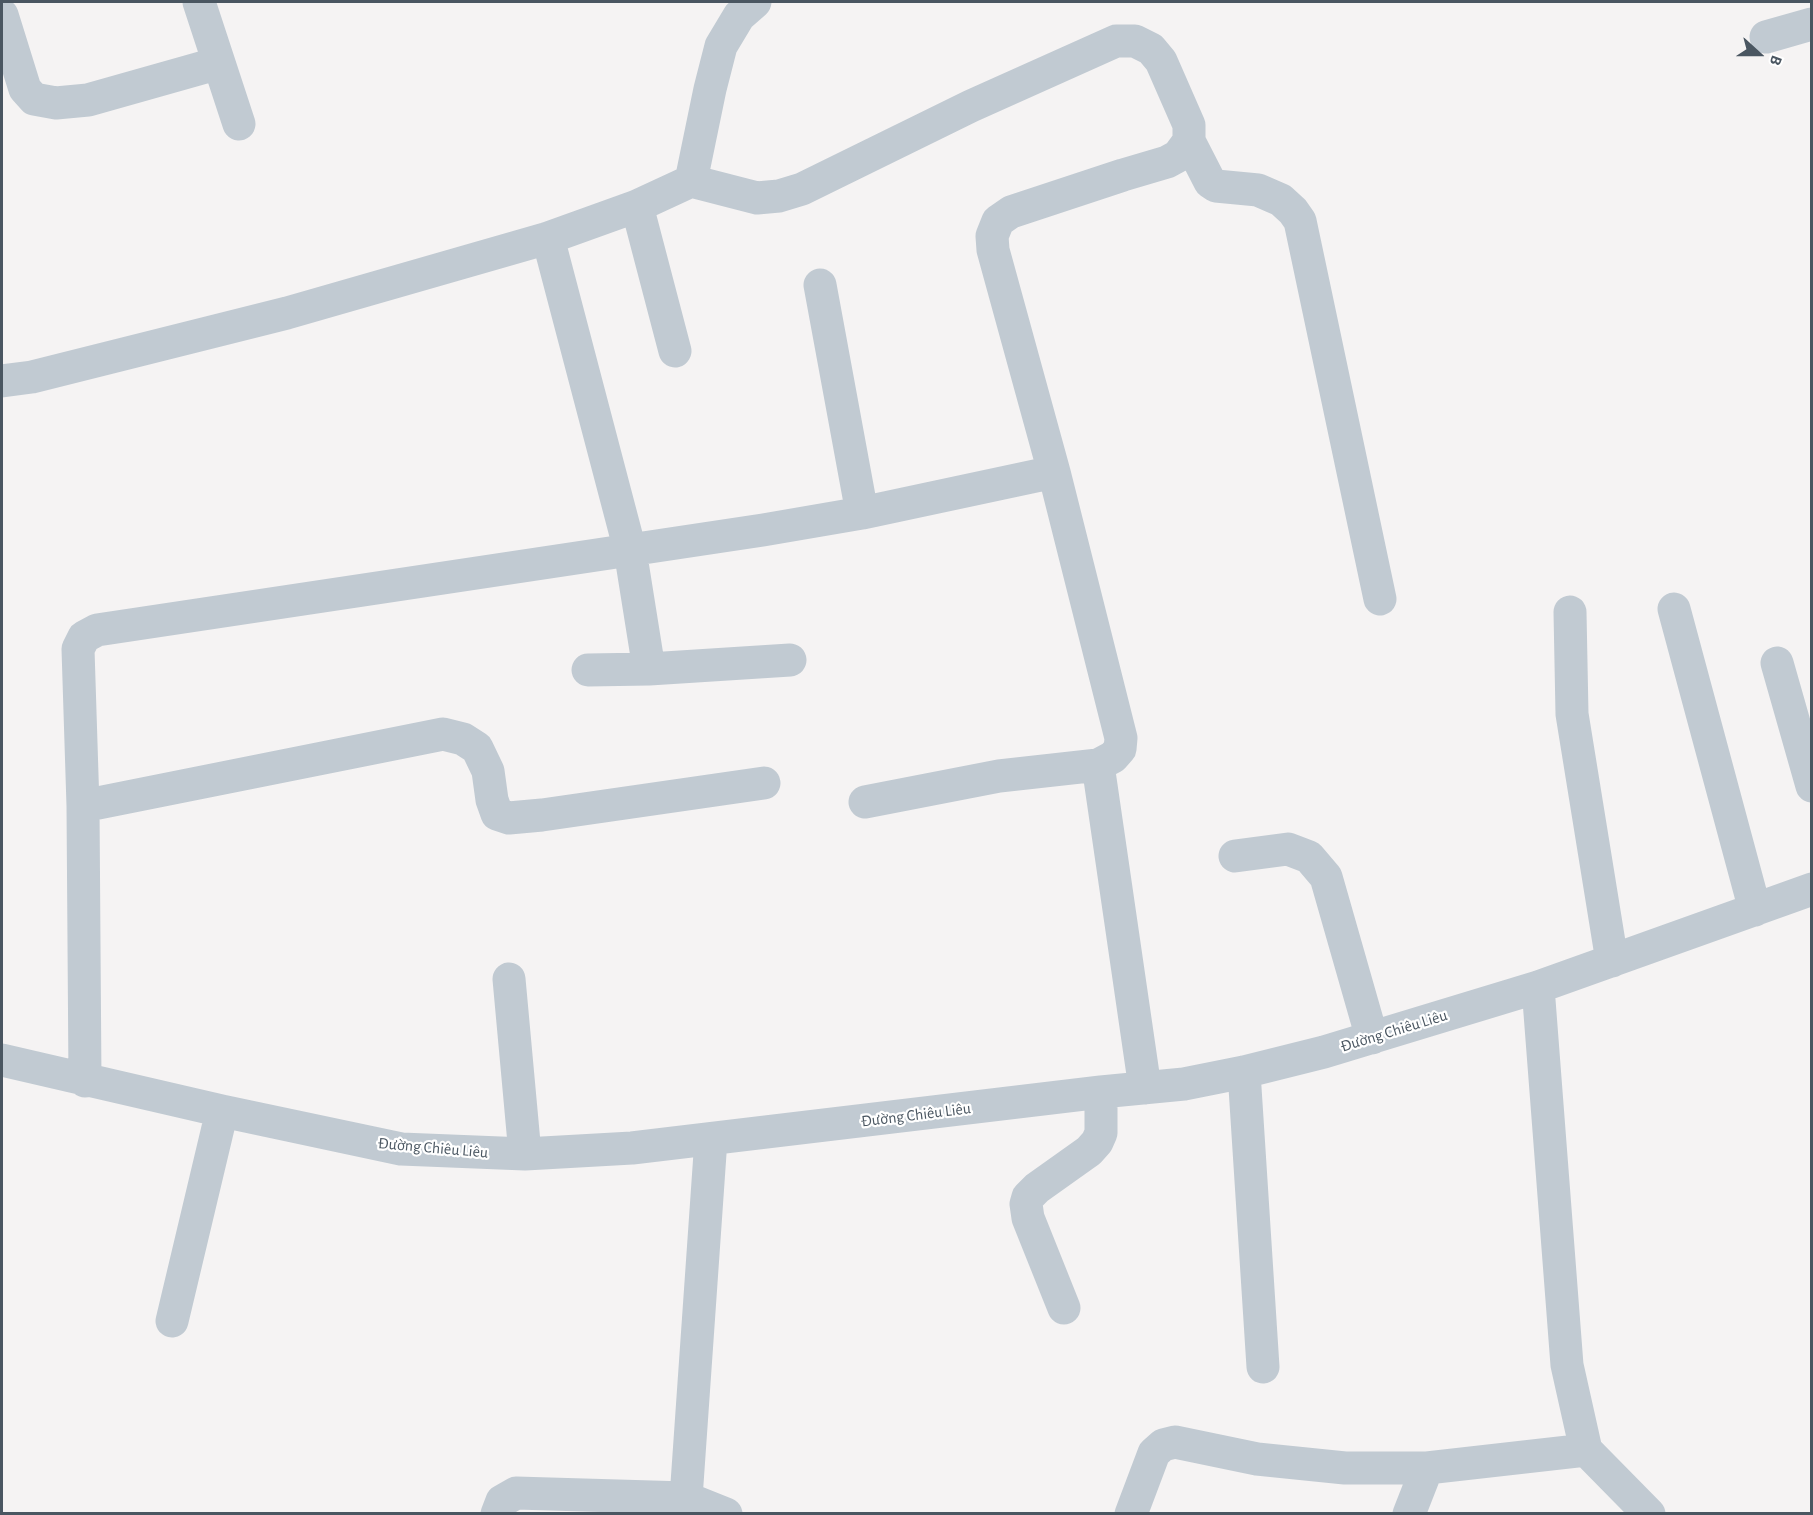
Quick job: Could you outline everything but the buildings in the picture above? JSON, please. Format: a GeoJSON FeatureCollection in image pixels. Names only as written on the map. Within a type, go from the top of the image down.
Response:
{"type":"FeatureCollection","features":[{"type":"Feature","properties":{"kind":"street"},"geometry":{"type":"LineString","coordinates":[[199,2],[239,124]]}},
{"type":"Feature","properties":{"kind":"street"},"geometry":{"type":"LineString","coordinates":[[691,181],[721,46],[739,16],[755,2]]}},
{"type":"Feature","properties":{"kind":"street"},"geometry":{"type":"LineString","coordinates":[[2,15],[25,89],[34,99],[57,103],[88,100],[219,63]]}},
{"type":"Feature","properties":{"kind":"street"},"geometry":{"type":"LineString","coordinates":[[1766,38],[1812,24]]}},
{"type":"Feature","properties":{"kind":"street"},"geometry":{"type":"LineString","coordinates":[[2,381],[33,377],[287,313],[548,238],[637,206],[691,181],[757,198],[779,196],[802,189],[971,106],[1116,41],[1135,41],[1151,49],[1161,61],[1189,125],[1189,141],[1210,182],[1224,188],[1258,190],[1281,200],[1300,221],[1380,599]]}},
{"type":"Feature","properties":{"kind":"street"},"geometry":{"type":"LineString","coordinates":[[865,802],[999,776],[1098,765],[1113,757],[1120,749],[1121,738],[1054,472],[993,250],[992,236],[998,221],[1022,209],[1167,162],[1178,156],[1189,141]]}},
{"type":"Feature","properties":{"kind":"street"},"geometry":{"type":"LineString","coordinates":[[637,206],[675,351]]}},
{"type":"Feature","properties":{"kind":"street"},"geometry":{"type":"LineString","coordinates":[[548,238],[630,550],[649,669]]}},
{"type":"Feature","properties":{"kind":"street"},"geometry":{"type":"LineString","coordinates":[[820,285],[862,513]]}},
{"type":"Feature","properties":{"kind":"street"},"geometry":{"type":"LineString","coordinates":[[85,1081],[83,806],[78,649],[84,637],[97,630],[862,513],[1054,472]]}},
{"type":"Feature","properties":{"kind":"street"},"geometry":{"type":"LineString","coordinates":[[1674,609],[1755,910]]}},
{"type":"Feature","properties":{"kind":"street"},"geometry":{"type":"LineString","coordinates":[[1570,612],[1572,714],[1612,961]]}},
{"type":"Feature","properties":{"kind":"street"},"geometry":{"type":"LineString","coordinates":[[588,670],[649,669],[790,660]]}},
{"type":"Feature","properties":{"kind":"street"},"geometry":{"type":"LineString","coordinates":[[1777,663],[1812,786]]}},
{"type":"Feature","properties":{"kind":"street"},"geometry":{"type":"LineString","coordinates":[[83,806],[443,734],[463,739],[477,748],[488,771],[492,800],[497,814],[509,818],[764,783]]}},
{"type":"Feature","properties":{"kind":"street"},"geometry":{"type":"LineString","coordinates":[[1098,765],[1145,1088]]}},
{"type":"Feature","properties":{"kind":"street"},"geometry":{"type":"LineString","coordinates":[[1234,855],[1288,849],[1309,857],[1326,878],[1372,1038]]}},
{"type":"Feature","properties":{"kind":"street","name":"Đường Chiêu Liêu"},"geometry":{"type":"LineString","coordinates":[[2,1060],[85,1081],[401,1149],[525,1154],[632,1148],[1184,1084],[1244,1072],[1372,1038],[1538,987],[1812,889]]}},
{"type":"Feature","properties":{"kind":"street"},"geometry":{"type":"LineString","coordinates":[[509,979],[525,1154]]}},
{"type":"Feature","properties":{"kind":"street"},"geometry":{"type":"LineString","coordinates":[[1538,987],[1567,1365],[1586,1450],[1649,1514]]}},
{"type":"Feature","properties":{"kind":"street"},"geometry":{"type":"LineString","coordinates":[[1244,1072],[1263,1367]]}},
{"type":"Feature","properties":{"kind":"street"},"geometry":{"type":"LineString","coordinates":[[1064,1308],[1028,1218],[1026,1204],[1028,1197],[1037,1188],[1089,1151],[1097,1142],[1101,1133],[1101,1092]]}},
{"type":"Feature","properties":{"kind":"street"},"geometry":{"type":"LineString","coordinates":[[172,1321],[222,1111]]}},
{"type":"Feature","properties":{"kind":"street"},"geometry":{"type":"LineString","coordinates":[[686,1498],[711,1139]]}},
{"type":"Feature","properties":{"kind":"street"},"geometry":{"type":"LineString","coordinates":[[1131,1514],[1154,1453],[1163,1445],[1175,1442],[1257,1459],[1345,1468],[1427,1468],[1586,1450]]}},
{"type":"Feature","properties":{"kind":"street"},"geometry":{"type":"LineString","coordinates":[[1409,1514],[1427,1468]]}},
{"type":"Feature","properties":{"kind":"street"},"geometry":{"type":"LineString","coordinates":[[497,1514],[502,1501],[516,1493],[686,1498],[722,1513]]}}]}
